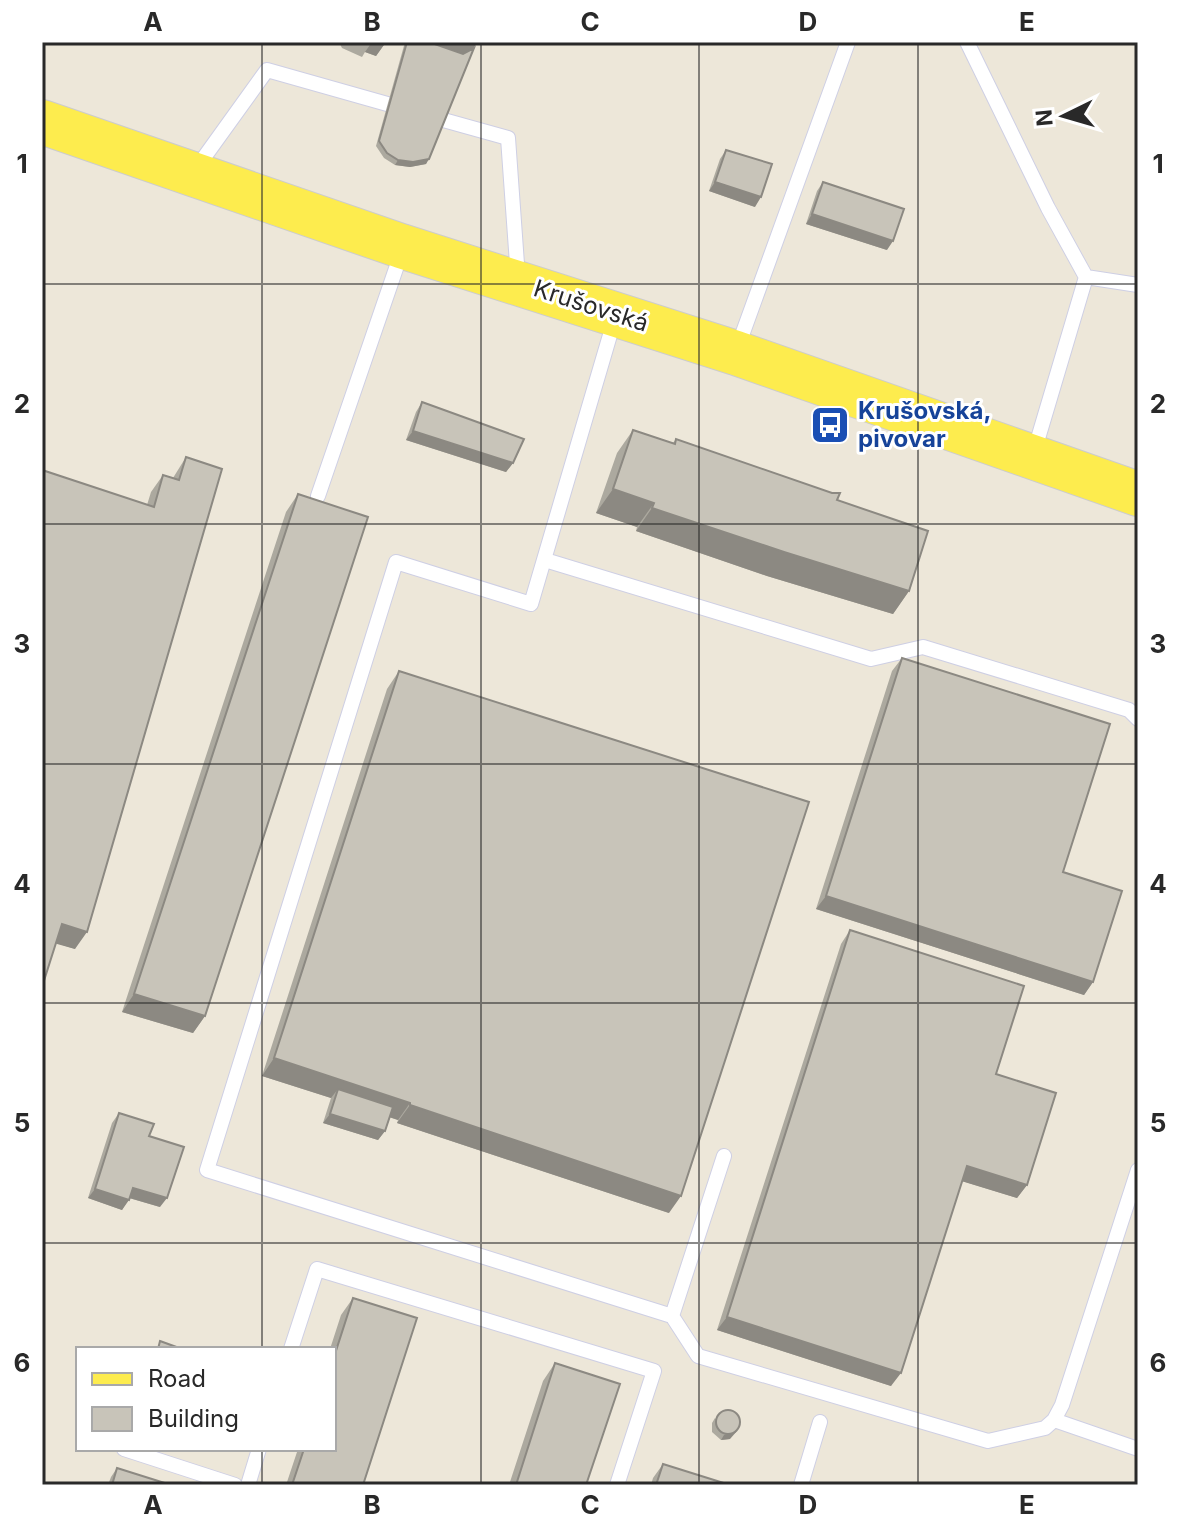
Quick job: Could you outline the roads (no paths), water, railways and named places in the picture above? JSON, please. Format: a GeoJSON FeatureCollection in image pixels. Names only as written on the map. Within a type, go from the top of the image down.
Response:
{"type":"FeatureCollection","features":[{"type":"Feature","properties":{"kind":"main road","name":"Krušovská"},"geometry":{"type":"LineString","coordinates":[[42,122],[403,246],[736,353],[1138,494]]}},
{"type":"Feature","properties":{"kind":"lane"},"geometry":{"type":"LineString","coordinates":[[736,353],[848,42]]}},
{"type":"Feature","properties":{"kind":"lane"},"geometry":{"type":"LineString","coordinates":[[967,42],[1048,208],[1086,277],[1033,456]]}},
{"type":"Feature","properties":{"kind":"lane"},"geometry":{"type":"LineString","coordinates":[[192,174],[267,70],[508,138],[518,283]]}},
{"type":"Feature","properties":{"kind":"lane"},"geometry":{"type":"LineString","coordinates":[[318,496],[403,246]]}},
{"type":"Feature","properties":{"kind":"lane"},"geometry":{"type":"LineString","coordinates":[[1086,277],[1138,285]]}},
{"type":"Feature","properties":{"kind":"lane"},"geometry":{"type":"LineString","coordinates":[[616,314],[531,604],[396,562],[207,1170],[672,1316],[698,1356],[988,1441],[1045,1428],[1054,1420],[1062,1405],[1138,1170]]}},
{"type":"Feature","properties":{"kind":"lane"},"geometry":{"type":"LineString","coordinates":[[545,560],[871,659],[923,647],[1129,710],[1138,719]]}},
{"type":"Feature","properties":{"kind":"lane"},"geometry":{"type":"LineString","coordinates":[[672,1316],[724,1156]]}},
{"type":"Feature","properties":{"kind":"lane"},"geometry":{"type":"LineString","coordinates":[[292,1347],[317,1269],[654,1371],[617,1485]]}},
{"type":"Feature","properties":{"kind":"lane"},"geometry":{"type":"LineString","coordinates":[[1054,1420],[1138,1449]]}},
{"type":"Feature","properties":{"kind":"lane"},"geometry":{"type":"LineString","coordinates":[[801,1485],[820,1422]]}},
{"type":"Feature","properties":{"kind":"lane"},"geometry":{"type":"LineString","coordinates":[[130,1451],[235,1485]]}},
{"type":"Feature","properties":{"kind":"lane"},"geometry":{"type":"LineString","coordinates":[[248,1485],[258,1451]]}},
{"type":"Feature","properties":{"kind":"place","name":"Krušovská, pivovar"},"geometry":{"type":"Point","coordinates":[830,425]}}]}
